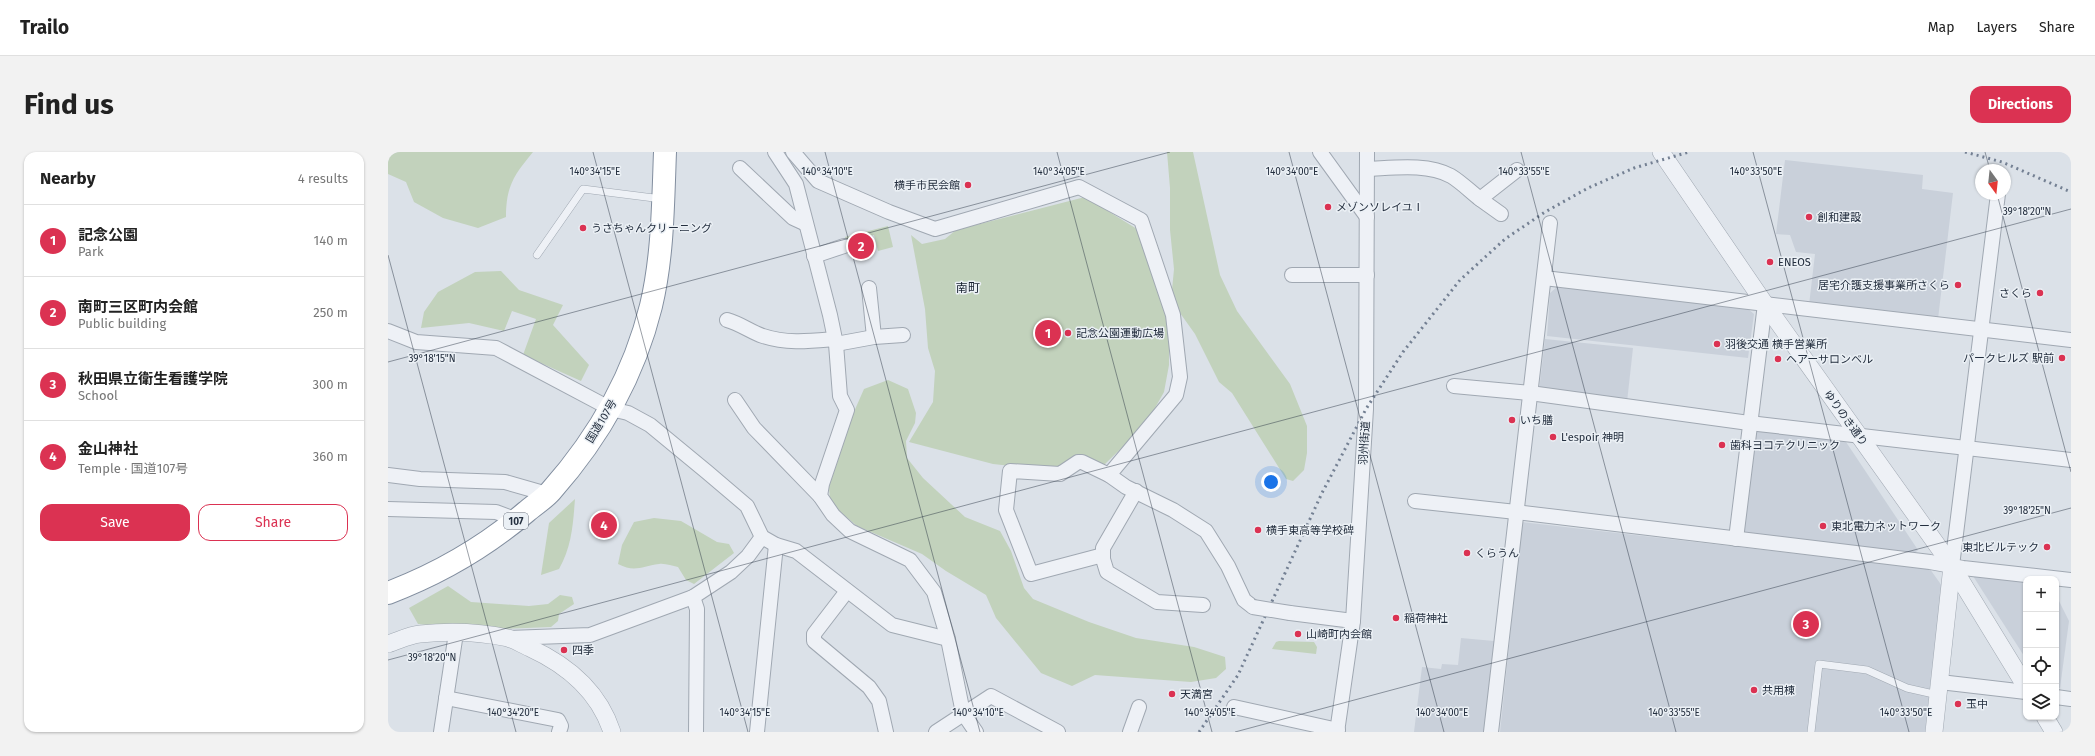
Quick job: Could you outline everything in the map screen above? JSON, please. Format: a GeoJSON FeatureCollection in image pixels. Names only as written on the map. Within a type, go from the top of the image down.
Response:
{"type":"FeatureCollection","features":[{"type":"Feature","properties":{"kind":"highway","name":"国道107号"},"geometry":{"type":"LineString","coordinates":[[388,593],[455,562],[498,536],[547,494],[588,444],[611,409],[638,349],[651,305],[660,249],[666,152]]}},
{"type":"Feature","properties":{"kind":"street"},"geometry":{"type":"LineString","coordinates":[[1320,152],[1367,217]]}},
{"type":"Feature","properties":{"kind":"street","name":"羽州街道"},"geometry":{"type":"LineString","coordinates":[[1338,731],[1353,621],[1366,409],[1367,152]]}},
{"type":"Feature","properties":{"kind":"street","name":"ゆりのき通り"},"geometry":{"type":"LineString","coordinates":[[1661,152],[1765,304],[1952,566],[2024,684]]}},
{"type":"Feature","properties":{"kind":"street"},"geometry":{"type":"LineString","coordinates":[[784,155],[796,184],[814,256],[835,342],[840,396],[847,410],[822,484],[820,496]]}},
{"type":"Feature","properties":{"kind":"street"},"geometry":{"type":"LineString","coordinates":[[784,155],[818,180],[889,212],[935,229],[1078,187],[1141,220],[1173,315],[1180,377],[1176,395],[1109,475]]}},
{"type":"Feature","properties":{"kind":"street"},"geometry":{"type":"LineString","coordinates":[[740,168],[793,218],[806,224]]}},
{"type":"Feature","properties":{"kind":"street"},"geometry":{"type":"LineString","coordinates":[[1367,169],[1403,168],[1438,171],[1451,176],[1500,214]]}},
{"type":"Feature","properties":{"kind":"street"},"geometry":{"type":"LineString","coordinates":[[1480,200],[1517,170]]}},
{"type":"Feature","properties":{"kind":"street"},"geometry":{"type":"LineString","coordinates":[[1934,732],[1952,566],[1968,446],[1980,329],[1997,200]]}},
{"type":"Feature","properties":{"kind":"street"},"geometry":{"type":"LineString","coordinates":[[1491,732],[1550,223]]}},
{"type":"Feature","properties":{"kind":"street"},"geometry":{"type":"LineString","coordinates":[[814,256],[844,246]]}},
{"type":"Feature","properties":{"kind":"street"},"geometry":{"type":"LineString","coordinates":[[1292,275],[1366,275]]}},
{"type":"Feature","properties":{"kind":"street"},"geometry":{"type":"LineString","coordinates":[[1544,278],[2071,340]]}},
{"type":"Feature","properties":{"kind":"street"},"geometry":{"type":"LineString","coordinates":[[869,288],[874,337]]}},
{"type":"Feature","properties":{"kind":"street"},"geometry":{"type":"LineString","coordinates":[[1736,539],[1749,423],[1765,304]]}},
{"type":"Feature","properties":{"kind":"street"},"geometry":{"type":"LineString","coordinates":[[727,320],[741,324],[762,336],[779,341],[835,342],[903,335]]}},
{"type":"Feature","properties":{"kind":"street"},"geometry":{"type":"LineString","coordinates":[[388,331],[416,342],[496,348],[611,409],[628,413],[650,425],[747,506],[762,537],[776,545],[796,551],[892,625],[948,639]]}},
{"type":"Feature","properties":{"kind":"street"},"geometry":{"type":"LineString","coordinates":[[1454,386],[1530,393],[1749,423],[1968,446],[2071,460]]}},
{"type":"Feature","properties":{"kind":"street"},"geometry":{"type":"LineString","coordinates":[[735,400],[754,428],[820,496],[833,514],[850,531],[910,560],[934,592],[948,639],[963,712],[976,732]]}},
{"type":"Feature","properties":{"kind":"street"},"geometry":{"type":"LineString","coordinates":[[1103,555],[1031,574],[1019,540],[1008,520],[1006,510],[1010,471],[1060,474],[1078,462],[1082,462],[1173,510],[1206,531],[1228,566],[1244,600],[1253,607]]}},
{"type":"Feature","properties":{"kind":"street"},"geometry":{"type":"LineString","coordinates":[[388,475],[420,479],[505,482],[547,494]]}},
{"type":"Feature","properties":{"kind":"street"},"geometry":{"type":"LineString","coordinates":[[1136,491],[1103,548],[1107,572],[1157,602],[1204,605]]}},
{"type":"Feature","properties":{"kind":"street"},"geometry":{"type":"LineString","coordinates":[[1415,501],[2071,580]]}},
{"type":"Feature","properties":{"kind":"street"},"geometry":{"type":"LineString","coordinates":[[388,509],[496,512],[517,520]]}},
{"type":"Feature","properties":{"kind":"street"},"geometry":{"type":"LineString","coordinates":[[388,644],[419,634],[456,633],[509,638],[590,634],[693,598],[731,572],[748,556],[762,537]]}},
{"type":"Feature","properties":{"kind":"street"},"geometry":{"type":"LineString","coordinates":[[757,732],[776,545]]}},
{"type":"Feature","properties":{"kind":"street"},"geometry":{"type":"LineString","coordinates":[[847,591],[814,634],[814,641],[869,687],[879,701],[886,732]]}},
{"type":"Feature","properties":{"kind":"street"},"geometry":{"type":"LineString","coordinates":[[693,598],[697,609],[696,732]]}},
{"type":"Feature","properties":{"kind":"street"},"geometry":{"type":"LineString","coordinates":[[1238,607],[1253,607],[1353,621]]}},
{"type":"Feature","properties":{"kind":"street"},"geometry":{"type":"LineString","coordinates":[[441,732],[456,633]]}},
{"type":"Feature","properties":{"kind":"street"},"geometry":{"type":"LineString","coordinates":[[509,638],[542,653],[570,671],[595,696],[605,712],[612,732]]}},
{"type":"Feature","properties":{"kind":"street"},"geometry":{"type":"LineString","coordinates":[[1939,689],[2023,692]]}},
{"type":"Feature","properties":{"kind":"street"},"geometry":{"type":"LineString","coordinates":[[936,732],[963,712],[991,696],[1058,732]]}},
{"type":"Feature","properties":{"kind":"street"},"geometry":{"type":"LineString","coordinates":[[2059,697],[2071,699]]}},
{"type":"Feature","properties":{"kind":"street"},"geometry":{"type":"LineString","coordinates":[[446,698],[558,720],[561,726],[559,732]]}},
{"type":"Feature","properties":{"kind":"street"},"geometry":{"type":"LineString","coordinates":[[1130,732],[1139,707]]}},
{"type":"Feature","properties":{"kind":"street"},"geometry":{"type":"LineString","coordinates":[[1234,707],[1338,731]]}},
{"type":"Feature","properties":{"kind":"street"},"geometry":{"type":"LineString","coordinates":[[2047,720],[2054,732]]}},
{"type":"Feature","properties":{"kind":"lane"},"geometry":{"type":"LineString","coordinates":[[537,255],[583,189],[663,199]]}},
{"type":"Feature","properties":{"kind":"lane"},"geometry":{"type":"LineString","coordinates":[[1811,732],[1819,664],[1867,670],[1907,688],[1939,689]]}},
{"type":"Feature","properties":{"kind":"shaded area"},"geometry":{"type":"Polygon","coordinates":[[[1785,160],[1923,175],[1922,189],[1953,193],[1938,319],[1809,305],[1815,254],[1796,252],[1790,235],[1776,234],[1785,160]]]}},
{"type":"Feature","properties":{"kind":"shaded area"},"geometry":{"type":"Polygon","coordinates":[[[1557,287],[1748,309],[1754,314],[1748,358],[1547,336],[1550,293],[1557,287]]]}},
{"type":"Feature","properties":{"kind":"shaded area"},"geometry":{"type":"Polygon","coordinates":[[[1545,339],[1633,348],[1627,402],[1539,391],[1545,339]]]}},
{"type":"Feature","properties":{"kind":"shaded area"},"geometry":{"type":"Polygon","coordinates":[[[1756,430],[1844,439],[1918,550],[1915,553],[1743,533],[1756,430]]]}},
{"type":"Feature","properties":{"kind":"shaded area"},"geometry":{"type":"Polygon","coordinates":[[[1522,522],[1930,569],[1942,586],[1925,732],[1500,732],[1522,522]]]}},
{"type":"Feature","properties":{"kind":"shaded area"},"geometry":{"type":"Polygon","coordinates":[[[1973,576],[2023,582],[2023,654],[1973,576]]]}},
{"type":"Feature","properties":{"kind":"shaded area"},"geometry":{"type":"Polygon","coordinates":[[[2059,601],[2069,621],[2059,688],[2059,601]]]}},
{"type":"Feature","properties":{"kind":"shaded area"},"geometry":{"type":"Polygon","coordinates":[[[1461,638],[1494,641],[1484,732],[1414,732],[1422,667],[1441,669],[1442,664],[1458,665],[1461,638]]]}},
{"type":"Feature","properties":{"kind":"green space"},"geometry":{"type":"Polygon","coordinates":[[[388,152],[533,152],[516,174],[512,182],[506,206],[506,217],[478,228],[443,218],[414,202],[406,182],[388,174],[388,152]]]}},
{"type":"Feature","properties":{"kind":"green space"},"geometry":{"type":"Polygon","coordinates":[[[1167,152],[1193,152],[1220,275],[1237,311],[1290,384],[1307,426],[1307,453],[1304,470],[1293,481],[1286,479],[1232,393],[1219,382],[1195,334],[1175,306],[1172,290],[1174,269],[1170,230],[1170,188],[1167,152]]]}},
{"type":"Feature","properties":{"kind":"green space"},"geometry":{"type":"Polygon","coordinates":[[[1085,197],[1137,229],[1169,323],[1169,365],[1164,392],[1138,432],[1104,465],[1059,471],[993,464],[909,442],[933,402],[935,371],[928,348],[925,309],[911,235],[922,244],[945,239],[956,230],[1085,197]]]}},
{"type":"Feature","properties":{"kind":"green space"},"geometry":{"type":"Polygon","coordinates":[[[888,226],[893,247],[878,251],[874,235],[847,242],[845,237],[888,226]]]}},
{"type":"Feature","properties":{"kind":"green space"},"geometry":{"type":"Polygon","coordinates":[[[501,271],[519,290],[563,305],[553,325],[589,365],[581,381],[523,355],[536,319],[512,311],[504,331],[469,323],[421,328],[424,312],[438,292],[475,272],[501,271]]]}},
{"type":"Feature","properties":{"kind":"green space"},"geometry":{"type":"Polygon","coordinates":[[[888,380],[908,389],[916,413],[915,423],[906,441],[907,458],[923,478],[965,517],[1000,531],[1011,551],[1024,588],[1033,599],[1089,622],[1136,638],[1194,647],[1225,657],[1226,669],[1216,678],[1191,682],[1095,675],[1072,686],[1041,673],[996,618],[986,595],[946,571],[922,554],[857,526],[837,509],[830,501],[829,487],[853,414],[864,389],[888,380]]]}},
{"type":"Feature","properties":{"kind":"green space"},"geometry":{"type":"Polygon","coordinates":[[[575,499],[571,535],[567,552],[559,569],[541,575],[549,523],[575,499]]]}},
{"type":"Feature","properties":{"kind":"green space"},"geometry":{"type":"Polygon","coordinates":[[[654,518],[681,521],[717,542],[729,544],[734,553],[694,584],[686,580],[678,567],[661,564],[629,568],[618,564],[622,545],[634,522],[654,518]]]}},
{"type":"Feature","properties":{"kind":"green space"},"geometry":{"type":"Polygon","coordinates":[[[448,586],[471,602],[529,606],[548,604],[560,595],[572,597],[574,604],[559,614],[558,621],[551,627],[479,630],[418,624],[409,608],[448,586]]]}},
{"type":"Feature","properties":{"kind":"green space"},"geometry":{"type":"Polygon","coordinates":[[[1276,642],[1314,642],[1317,647],[1316,654],[1272,649],[1276,642]]]}},
{"type":"Feature","properties":{"kind":"railway"},"geometry":{"type":"LineString","coordinates":[[1199,732],[1238,675],[1322,493],[1366,409],[1403,352],[1460,280],[1505,239],[1545,212],[1588,188],[1634,168],[1689,152]]}},
{"type":"Feature","properties":{"kind":"railway"},"geometry":{"type":"LineString","coordinates":[[1965,152],[2002,162],[2071,192]]}},
{"type":"Feature","properties":{"kind":"place","name":"横手市民会館"},"geometry":{"type":"Point","coordinates":[968,185]}},
{"type":"Feature","properties":{"kind":"place","name":"メゾンソレイユⅠ"},"geometry":{"type":"Point","coordinates":[1328,207]}},
{"type":"Feature","properties":{"kind":"place","name":"創和建設"},"geometry":{"type":"Point","coordinates":[1809,217]}},
{"type":"Feature","properties":{"kind":"place","name":"うさちゃんクリーニング"},"geometry":{"type":"Point","coordinates":[583,228]}},
{"type":"Feature","properties":{"kind":"place","name":"南町三区町内会館"},"geometry":{"type":"Point","coordinates":[861,246]}},
{"type":"Feature","properties":{"kind":"place","name":"ENEOS"},"geometry":{"type":"Point","coordinates":[1770,262]}},
{"type":"Feature","properties":{"kind":"place","name":"居宅介護支援事業所さくら"},"geometry":{"type":"Point","coordinates":[1958,285]}},
{"type":"Feature","properties":{"kind":"place","name":"さくら"},"geometry":{"type":"Point","coordinates":[2040,293]}},
{"type":"Feature","properties":{"kind":"place","name":"記念公園"},"geometry":{"type":"Point","coordinates":[1048,333]}},
{"type":"Feature","properties":{"kind":"place","name":"記念公園運動広場"},"geometry":{"type":"Point","coordinates":[1068,333]}},
{"type":"Feature","properties":{"kind":"place","name":"羽後交通 横手営業所"},"geometry":{"type":"Point","coordinates":[1717,344]}},
{"type":"Feature","properties":{"kind":"place","name":"パークヒルズ 駅前"},"geometry":{"type":"Point","coordinates":[2062,358]}},
{"type":"Feature","properties":{"kind":"place","name":"ヘアーサロンベル"},"geometry":{"type":"Point","coordinates":[1778,359]}},
{"type":"Feature","properties":{"kind":"place","name":"いち膳"},"geometry":{"type":"Point","coordinates":[1512,420]}},
{"type":"Feature","properties":{"kind":"place","name":"L'espoir 神明"},"geometry":{"type":"Point","coordinates":[1553,437]}},
{"type":"Feature","properties":{"kind":"place","name":"歯科ヨコテクリニック"},"geometry":{"type":"Point","coordinates":[1722,445]}},
{"type":"Feature","properties":{"kind":"place","name":"金山神社"},"geometry":{"type":"Point","coordinates":[604,525]}},
{"type":"Feature","properties":{"kind":"place","name":"東北電力ネットワーク"},"geometry":{"type":"Point","coordinates":[1823,526]}},
{"type":"Feature","properties":{"kind":"place","name":"横手東高等学校碑"},"geometry":{"type":"Point","coordinates":[1258,530]}},
{"type":"Feature","properties":{"kind":"place","name":"東北ビルテック"},"geometry":{"type":"Point","coordinates":[2047,547]}},
{"type":"Feature","properties":{"kind":"place","name":"くらうん"},"geometry":{"type":"Point","coordinates":[1467,553]}},
{"type":"Feature","properties":{"kind":"place","name":"稲荷神社"},"geometry":{"type":"Point","coordinates":[1396,618]}},
{"type":"Feature","properties":{"kind":"place","name":"秋田県立衛生看護学院"},"geometry":{"type":"Point","coordinates":[1806,624]}},
{"type":"Feature","properties":{"kind":"place","name":"山崎町内会館"},"geometry":{"type":"Point","coordinates":[1298,634]}},
{"type":"Feature","properties":{"kind":"place","name":"四季"},"geometry":{"type":"Point","coordinates":[564,650]}},
{"type":"Feature","properties":{"kind":"place","name":"共用棟"},"geometry":{"type":"Point","coordinates":[1754,690]}},
{"type":"Feature","properties":{"kind":"place","name":"天満宮"},"geometry":{"type":"Point","coordinates":[1172,694]}},
{"type":"Feature","properties":{"kind":"place","name":"玉中"},"geometry":{"type":"Point","coordinates":[1958,704]}},
{"type":"Feature","properties":{"kind":"district","name":"南町"},"geometry":{"type":"Point","coordinates":[968,288]}}]}
